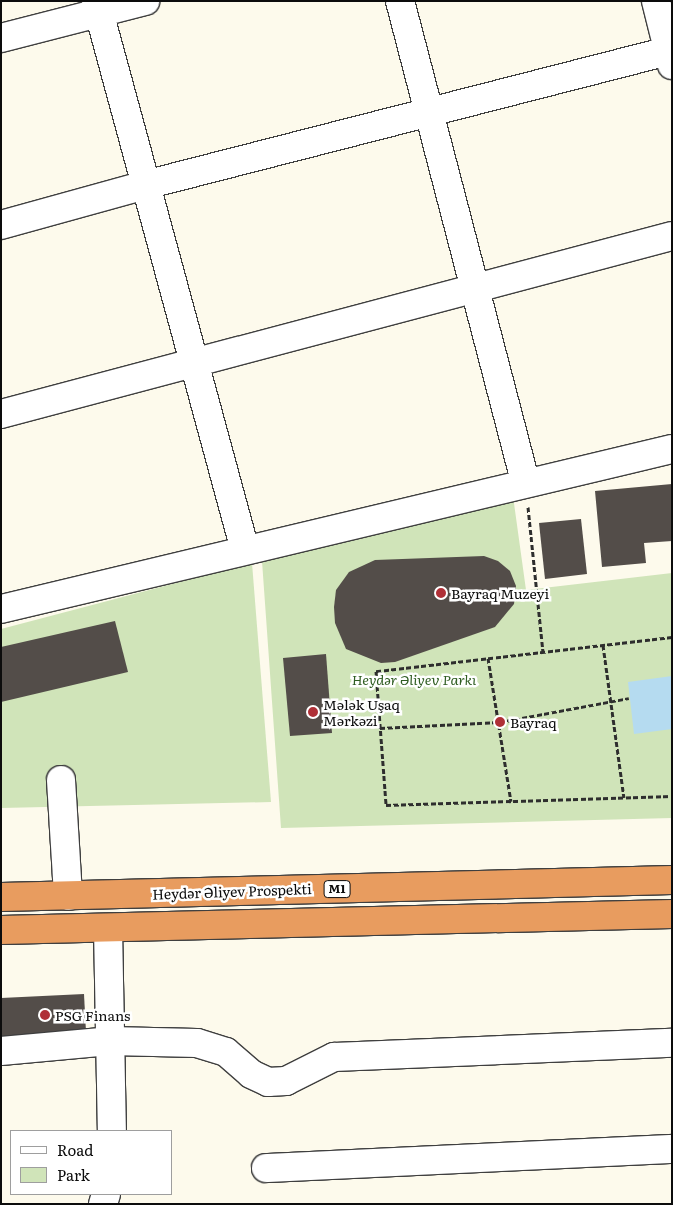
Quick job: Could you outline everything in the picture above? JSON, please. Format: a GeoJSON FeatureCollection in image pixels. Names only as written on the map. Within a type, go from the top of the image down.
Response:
{"type":"FeatureCollection","features":[{"type":"Feature","properties":{"kind":"highway","name":"Heydər Əliyev Prospekti"},"geometry":{"type":"LineString","coordinates":[[1,897],[672,880]]}},
{"type":"Feature","properties":{"kind":"highway"},"geometry":{"type":"LineString","coordinates":[[1,930],[672,914]]}},
{"type":"Feature","properties":{"kind":"street"},"geometry":{"type":"LineString","coordinates":[[1,38],[98,7],[145,1]]}},
{"type":"Feature","properties":{"kind":"street"},"geometry":{"type":"LineString","coordinates":[[400,1],[477,289],[526,483]]}},
{"type":"Feature","properties":{"kind":"street"},"geometry":{"type":"LineString","coordinates":[[1,225],[145,184],[430,112],[671,56],[656,1]]}},
{"type":"Feature","properties":{"kind":"street"},"geometry":{"type":"LineString","coordinates":[[98,7],[245,550]]}},
{"type":"Feature","properties":{"kind":"street"},"geometry":{"type":"LineString","coordinates":[[1,414],[672,236]]}},
{"type":"Feature","properties":{"kind":"street"},"geometry":{"type":"LineString","coordinates":[[1,610],[672,449]]}},
{"type":"Feature","properties":{"kind":"street"},"geometry":{"type":"LineString","coordinates":[[62,780],[68,896]]}},
{"type":"Feature","properties":{"kind":"street"},"geometry":{"type":"LineString","coordinates":[[108,928],[112,1130]]}},
{"type":"Feature","properties":{"kind":"street"},"geometry":{"type":"LineString","coordinates":[[1,1051],[110,1041],[197,1043],[226,1052],[251,1074],[268,1082],[286,1081],[334,1057],[672,1043]]}},
{"type":"Feature","properties":{"kind":"street"},"geometry":{"type":"LineString","coordinates":[[266,1168],[672,1149]]}},
{"type":"Feature","properties":{"kind":"path"},"geometry":{"type":"LineString","coordinates":[[526,483],[543,651]]}},
{"type":"Feature","properties":{"kind":"path"},"geometry":{"type":"LineString","coordinates":[[672,638],[376,671],[386,805],[672,796]]}},
{"type":"Feature","properties":{"kind":"path"},"geometry":{"type":"LineString","coordinates":[[603,645],[624,798]]}},
{"type":"Feature","properties":{"kind":"path"},"geometry":{"type":"LineString","coordinates":[[488,658],[500,722],[511,801]]}},
{"type":"Feature","properties":{"kind":"path"},"geometry":{"type":"LineString","coordinates":[[380,728],[500,722],[629,698]]}},
{"type":"Feature","properties":{"kind":"green space","name":"Heydər Əliyev Parkı"},"geometry":{"type":"Polygon","coordinates":[[[513,496],[526,590],[672,573],[672,818],[281,828],[262,561],[513,496]]]}},
{"type":"Feature","properties":{"kind":"green space"},"geometry":{"type":"Polygon","coordinates":[[[252,563],[271,802],[1,808],[1,629],[252,563]]]}},
{"type":"Feature","properties":{"kind":"water"},"geometry":{"type":"Polygon","coordinates":[[[672,676],[672,729],[634,734],[628,682],[672,676]]]}},
{"type":"Feature","properties":{"kind":"building"},"geometry":{"type":"Polygon","coordinates":[[[672,484],[672,541],[644,543],[646,563],[602,567],[595,491],[672,484]]]}},
{"type":"Feature","properties":{"kind":"building"},"geometry":{"type":"Polygon","coordinates":[[[581,519],[587,574],[545,579],[539,523],[581,519]]]}},
{"type":"Feature","properties":{"kind":"building"},"geometry":{"type":"Polygon","coordinates":[[[484,556],[498,561],[510,571],[516,586],[514,604],[495,627],[395,662],[381,663],[346,649],[335,623],[334,607],[336,590],[349,572],[375,560],[484,556]]]}},
{"type":"Feature","properties":{"kind":"building"},"geometry":{"type":"Polygon","coordinates":[[[115,621],[128,672],[1,702],[1,647],[115,621]]]}},
{"type":"Feature","properties":{"kind":"building"},"geometry":{"type":"Polygon","coordinates":[[[326,654],[332,733],[290,736],[283,658],[326,654]]]}},
{"type":"Feature","properties":{"kind":"building"},"geometry":{"type":"Polygon","coordinates":[[[84,994],[86,1032],[1,1037],[1,998],[84,994]]]}},
{"type":"Feature","properties":{"kind":"place","name":"Bayraq Muzeyi"},"geometry":{"type":"Point","coordinates":[441,593]}},
{"type":"Feature","properties":{"kind":"place","name":"Mələk Uşaq Mərkəzi"},"geometry":{"type":"Point","coordinates":[313,712]}},
{"type":"Feature","properties":{"kind":"place","name":"Bayraq"},"geometry":{"type":"Point","coordinates":[500,722]}},
{"type":"Feature","properties":{"kind":"place","name":"PSG Finans"},"geometry":{"type":"Point","coordinates":[45,1015]}}]}
